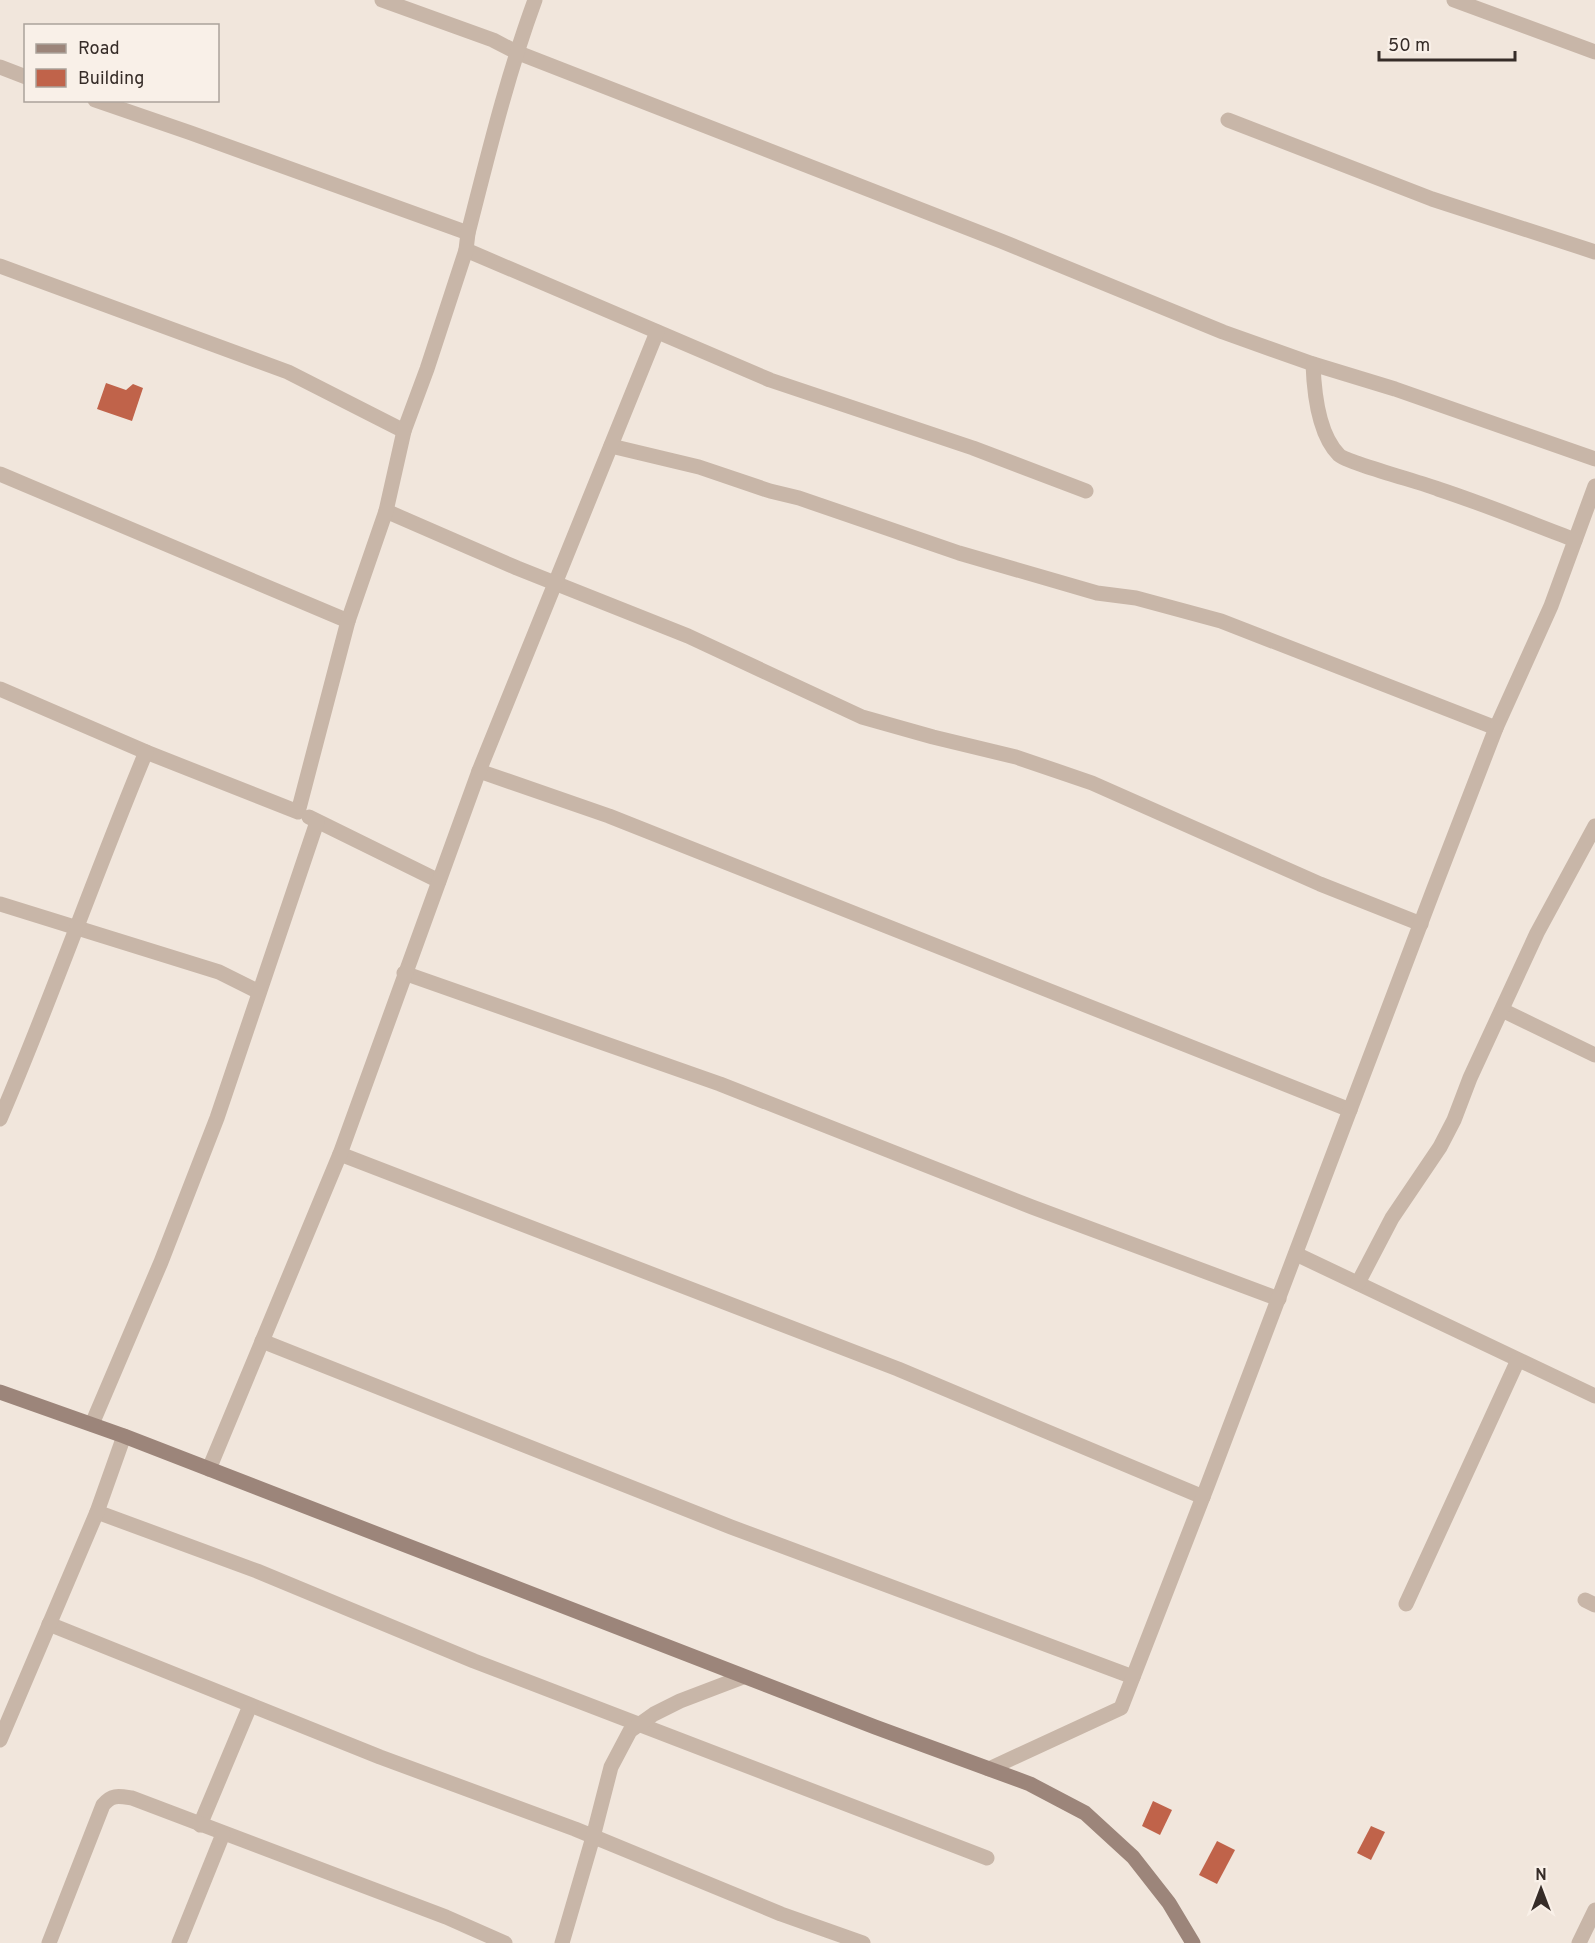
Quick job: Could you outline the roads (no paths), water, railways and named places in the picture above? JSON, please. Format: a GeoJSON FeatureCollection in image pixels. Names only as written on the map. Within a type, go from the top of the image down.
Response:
{"type":"FeatureCollection","features":[{"type":"Feature","properties":{"kind":"street"},"geometry":{"type":"LineString","coordinates":[[382,0],[492,40],[516,52],[1012,245],[1223,332],[1595,459]]}},
{"type":"Feature","properties":{"kind":"street"},"geometry":{"type":"LineString","coordinates":[[298,812],[348,621],[386,511],[404,431],[466,250],[468,233],[516,52],[535,0]]}},
{"type":"Feature","properties":{"kind":"street"},"geometry":{"type":"LineString","coordinates":[[1454,0],[1595,52]]}},
{"type":"Feature","properties":{"kind":"street"},"geometry":{"type":"LineString","coordinates":[[0,68],[24,76]]}},
{"type":"Feature","properties":{"kind":"street"},"geometry":{"type":"LineString","coordinates":[[100,102],[468,233]]}},
{"type":"Feature","properties":{"kind":"street"},"geometry":{"type":"LineString","coordinates":[[1228,120],[1432,199],[1595,252]]}},
{"type":"Feature","properties":{"kind":"street"},"geometry":{"type":"LineString","coordinates":[[466,250],[770,380],[973,448],[1086,491]]}},
{"type":"Feature","properties":{"kind":"street"},"geometry":{"type":"LineString","coordinates":[[0,266],[288,372],[404,431]]}},
{"type":"Feature","properties":{"kind":"street"},"geometry":{"type":"LineString","coordinates":[[209,1469],[339,1154],[479,771],[657,332]]}},
{"type":"Feature","properties":{"kind":"street"},"geometry":{"type":"LineString","coordinates":[[1313,364],[1314,393],[1320,416],[1329,440],[1340,456],[1442,490],[1575,540]]}},
{"type":"Feature","properties":{"kind":"street"},"geometry":{"type":"LineString","coordinates":[[611,446],[699,467],[770,491],[799,498],[959,553],[1097,593],[1136,598],[1221,621],[1496,728]]}},
{"type":"Feature","properties":{"kind":"street"},"geometry":{"type":"LineString","coordinates":[[0,474],[348,621]]}},
{"type":"Feature","properties":{"kind":"street"},"geometry":{"type":"LineString","coordinates":[[988,1769],[1121,1708],[1496,728],[1551,606],[1595,486]]}},
{"type":"Feature","properties":{"kind":"street"},"geometry":{"type":"LineString","coordinates":[[386,511],[556,584],[688,636],[862,717],[1016,757],[1092,783],[1320,884],[1421,924]]}},
{"type":"Feature","properties":{"kind":"street"},"geometry":{"type":"LineString","coordinates":[[0,689],[147,752],[298,812],[439,881]]}},
{"type":"Feature","properties":{"kind":"street"},"geometry":{"type":"LineString","coordinates":[[0,1119],[22,1069],[106,848],[147,752]]}},
{"type":"Feature","properties":{"kind":"street"},"geometry":{"type":"LineString","coordinates":[[479,771],[609,816],[1350,1110]]}},
{"type":"Feature","properties":{"kind":"street"},"geometry":{"type":"LineString","coordinates":[[92,1424],[161,1262],[213,1129],[317,822]]}},
{"type":"Feature","properties":{"kind":"street"},"geometry":{"type":"LineString","coordinates":[[1358,1283],[1392,1218],[1440,1147],[1537,933],[1595,826]]}},
{"type":"Feature","properties":{"kind":"street"},"geometry":{"type":"LineString","coordinates":[[0,904],[219,972],[259,992]]}},
{"type":"Feature","properties":{"kind":"street"},"geometry":{"type":"LineString","coordinates":[[404,973],[720,1084],[1032,1207],[1279,1299]]}},
{"type":"Feature","properties":{"kind":"street"},"geometry":{"type":"LineString","coordinates":[[1502,1010],[1595,1055]]}},
{"type":"Feature","properties":{"kind":"street"},"geometry":{"type":"LineString","coordinates":[[339,1154],[898,1370],[1203,1497]]}},
{"type":"Feature","properties":{"kind":"street"},"geometry":{"type":"LineString","coordinates":[[1296,1254],[1595,1396]]}},
{"type":"Feature","properties":{"kind":"street"},"geometry":{"type":"LineString","coordinates":[[262,1341],[720,1523],[1133,1677]]}},
{"type":"Feature","properties":{"kind":"street"},"geometry":{"type":"LineString","coordinates":[[1406,1604],[1518,1360]]}},
{"type":"Feature","properties":{"kind":"street"},"geometry":{"type":"LineString","coordinates":[[0,1392],[124,1436],[743,1677],[1030,1784],[1085,1813],[1133,1857],[1148,1873],[1169,1903],[1193,1943]]}},
{"type":"Feature","properties":{"kind":"street"},"geometry":{"type":"LineString","coordinates":[[0,1740],[97,1512],[124,1436]]}},
{"type":"Feature","properties":{"kind":"street"},"geometry":{"type":"LineString","coordinates":[[97,1512],[257,1571],[474,1661],[987,1858]]}},
{"type":"Feature","properties":{"kind":"street"},"geometry":{"type":"LineString","coordinates":[[49,1624],[250,1706],[593,1837],[781,1914],[863,1943]]}},
{"type":"Feature","properties":{"kind":"street"},"geometry":{"type":"LineString","coordinates":[[562,1943],[611,1767],[630,1731],[654,1714],[680,1701],[743,1677]]}},
{"type":"Feature","properties":{"kind":"street"},"geometry":{"type":"LineString","coordinates":[[200,1825],[250,1706]]}},
{"type":"Feature","properties":{"kind":"street"},"geometry":{"type":"LineString","coordinates":[[49,1943],[103,1805],[108,1798],[116,1796],[132,1798],[446,1917],[505,1943]]}},
{"type":"Feature","properties":{"kind":"street"},"geometry":{"type":"LineString","coordinates":[[179,1943],[223,1834]]}},
{"type":"Feature","properties":{"kind":"street"},"geometry":{"type":"LineString","coordinates":[[1579,1943],[1595,1910]]}}]}
